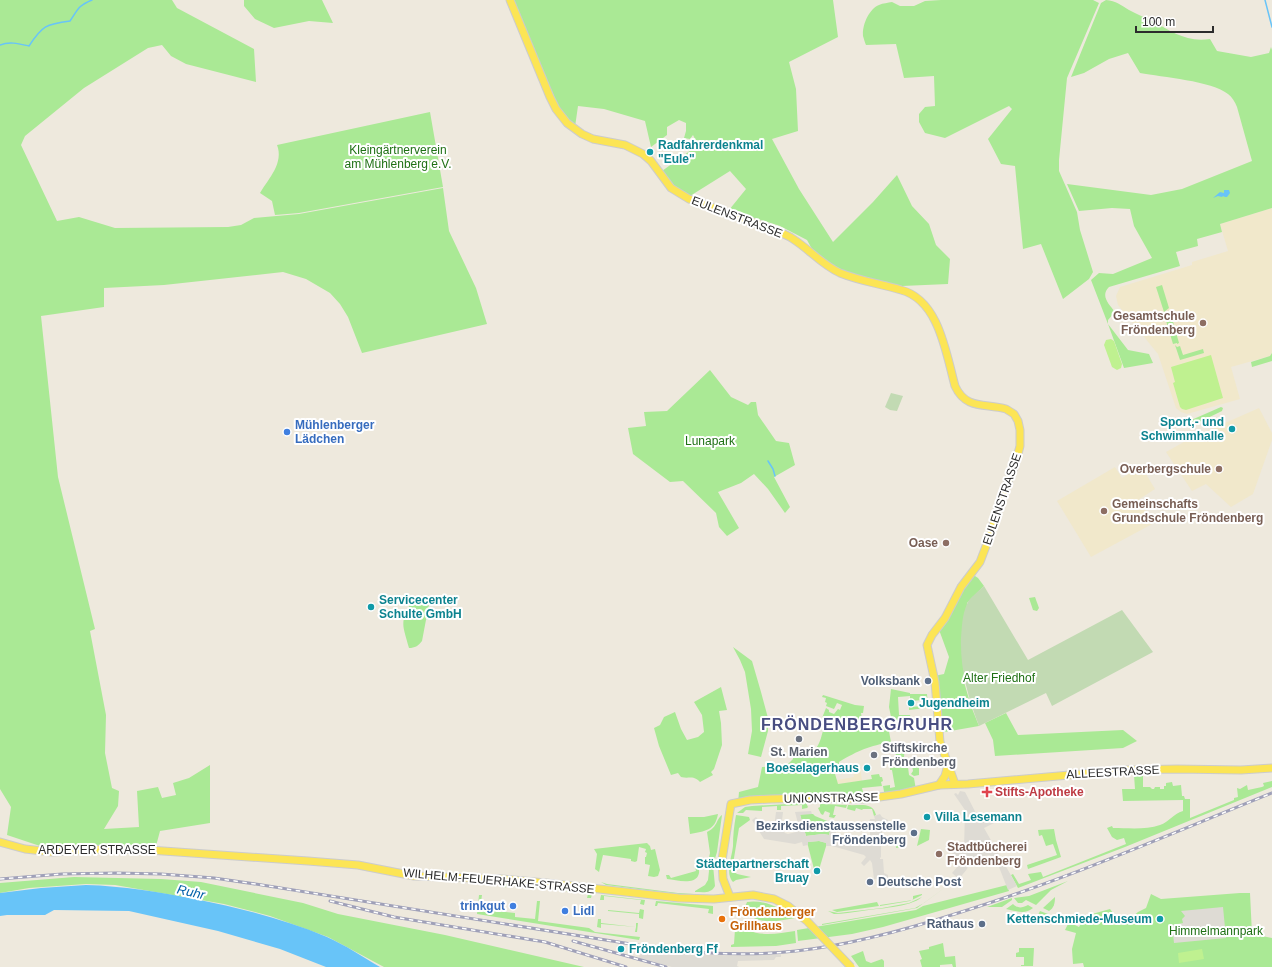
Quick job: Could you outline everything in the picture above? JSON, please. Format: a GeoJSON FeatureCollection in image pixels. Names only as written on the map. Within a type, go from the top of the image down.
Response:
{"type":"FeatureCollection","features":[{"type":"Feature","properties":{"kind":"main road","name":"EULENSTRASSE"},"geometry":{"type":"LineString","coordinates":[[510,0],[550,97],[561,116],[573,128],[593,139],[625,146],[643,154],[651,161],[671,188],[689,200],[779,232],[793,239],[823,262],[839,272],[864,281],[902,290],[914,295],[923,302],[942,336],[958,394],[966,401],[974,404],[1006,409],[1016,417],[1020,430],[1019,455],[998,504],[991,533],[984,553],[976,569],[961,587],[945,618],[928,642],[927,649],[936,682],[940,742],[955,784]]}},
{"type":"Feature","properties":{"kind":"main road"},"geometry":{"type":"LineString","coordinates":[[939,785],[945,776],[948,765]]}},
{"type":"Feature","properties":{"kind":"main road","name":"ALLEESTRASSE"},"geometry":{"type":"LineString","coordinates":[[955,784],[1126,770],[1241,770],[1272,768]]}},
{"type":"Feature","properties":{"kind":"main road","name":"UNIONSTRASSE"},"geometry":{"type":"LineString","coordinates":[[730,897],[722,874],[722,860],[731,804],[750,800],[775,798],[877,798],[939,785],[955,784]]}},
{"type":"Feature","properties":{"kind":"main road","name":"ARDEYER STRASSE"},"geometry":{"type":"LineString","coordinates":[[0,842],[25,849],[52,852],[108,849],[196,853]]}},
{"type":"Feature","properties":{"kind":"main road","name":"WILHELM-FEUERHAKE-STRASSE"},"geometry":{"type":"LineString","coordinates":[[196,853],[358,865],[414,876],[546,882],[679,898],[714,899],[746,895],[763,896],[774,899],[788,906],[807,921],[851,967]]}},
{"type":"Feature","properties":{"kind":"shaded area","name":"Gesamtschule Fröndenberg"},"geometry":{"type":"Polygon","coordinates":[[[1272,208],[1272,353],[1270,356],[1231,367],[1240,399],[1187,414],[1181,412],[1176,408],[1158,354],[1118,305],[1116,296],[1120,287],[1192,265],[1192,262],[1228,251],[1220,224],[1272,208]]]}},
{"type":"Feature","properties":{"kind":"shaded area","name":"Overbergschule"},"geometry":{"type":"Polygon","coordinates":[[[1259,408],[1272,433],[1272,440],[1253,494],[1231,507],[1206,484],[1192,491],[1166,452],[1191,438],[1259,408]]]}},
{"type":"Feature","properties":{"kind":"shaded area","name":"Gemeinschafts Grundschule Fröndenberg"},"geometry":{"type":"Polygon","coordinates":[[[1141,466],[1155,489],[1138,500],[1154,523],[1091,557],[1057,501],[1115,467],[1122,478],[1141,466]]]}},
{"type":"Feature","properties":{"kind":"shaded area"},"geometry":{"type":"Polygon","coordinates":[[[860,766],[862,781],[837,784],[837,780],[854,777],[852,767],[860,766]]]}},
{"type":"Feature","properties":{"kind":"shaded area"},"geometry":{"type":"Polygon","coordinates":[[[960,791],[965,792],[980,821],[990,817],[994,823],[984,828],[1017,886],[1008,890],[999,867],[990,855],[970,858],[967,869],[959,879],[952,873],[959,865],[957,863],[950,864],[950,858],[952,857],[953,850],[964,850],[965,810],[954,794],[956,793],[958,795],[960,791]]]}},
{"type":"Feature","properties":{"kind":"shaded area"},"geometry":{"type":"Polygon","coordinates":[[[811,811],[812,814],[800,815],[806,836],[823,834],[829,835],[832,823],[836,825],[837,828],[835,837],[864,845],[870,836],[872,827],[869,824],[870,819],[875,819],[874,816],[880,814],[888,820],[887,831],[882,830],[882,840],[879,845],[881,846],[880,859],[883,859],[884,873],[888,875],[888,878],[874,879],[872,863],[870,860],[864,866],[861,863],[866,857],[864,855],[832,846],[826,846],[826,843],[819,841],[808,842],[808,845],[803,846],[802,842],[795,844],[764,839],[752,820],[756,817],[766,830],[770,831],[774,828],[776,812],[783,812],[781,829],[788,834],[800,831],[795,812],[811,811]]]}},
{"type":"Feature","properties":{"kind":"shaded area"},"geometry":{"type":"Polygon","coordinates":[[[1223,907],[1226,938],[1174,943],[1172,925],[1183,923],[1182,919],[1185,916],[1181,911],[1223,907]]]}},
{"type":"Feature","properties":{"kind":"shaded area"},"geometry":{"type":"Polygon","coordinates":[[[641,948],[705,955],[781,954],[781,957],[776,957],[774,960],[738,961],[737,966],[739,967],[672,967],[639,958],[641,948]]]}},
{"type":"Feature","properties":{"kind":"green space"},"geometry":{"type":"Polygon","coordinates":[[[0,0],[172,0],[177,8],[254,49],[256,82],[186,64],[171,56],[162,45],[148,48],[84,88],[25,136],[21,145],[57,221],[79,217],[115,228],[228,227],[241,225],[254,218],[299,214],[443,188],[449,231],[476,288],[487,324],[362,353],[348,317],[340,304],[330,293],[306,279],[283,272],[164,285],[104,288],[104,307],[41,316],[58,477],[95,629],[90,631],[106,715],[105,753],[112,788],[119,791],[118,806],[104,829],[139,827],[137,791],[158,787],[162,798],[176,795],[173,783],[189,778],[210,765],[210,823],[160,831],[156,846],[111,844],[68,847],[40,846],[7,835],[11,807],[0,789],[0,0]]]}},
{"type":"Feature","properties":{"kind":"green space"},"geometry":{"type":"Polygon","coordinates":[[[244,0],[322,0],[333,23],[309,21],[274,28],[255,19],[244,6],[244,0]]]}},
{"type":"Feature","properties":{"kind":"green space"},"geometry":{"type":"Polygon","coordinates":[[[513,0],[833,0],[838,37],[789,62],[796,89],[798,131],[772,139],[799,189],[833,242],[873,202],[897,175],[912,206],[929,224],[936,245],[950,259],[948,284],[902,286],[850,274],[835,267],[812,249],[807,240],[780,226],[729,210],[746,189],[730,171],[690,196],[676,189],[662,171],[698,145],[693,135],[690,139],[684,138],[686,123],[679,120],[667,127],[667,135],[651,147],[645,121],[604,109],[578,106],[575,127],[568,121],[559,108],[513,0]]]}},
{"type":"Feature","properties":{"kind":"green space"},"geometry":{"type":"Polygon","coordinates":[[[1093,0],[1099,3],[1067,78],[1059,160],[1059,171],[1077,212],[1080,230],[1093,272],[1089,279],[1063,299],[1041,244],[1023,249],[1015,166],[1001,164],[988,139],[1012,109],[1009,106],[945,138],[925,133],[919,122],[919,114],[925,107],[935,106],[934,76],[904,78],[896,44],[866,45],[863,36],[864,27],[869,14],[875,7],[892,2],[900,6],[914,6],[925,1],[1093,0]]]}},
{"type":"Feature","properties":{"kind":"green space"},"geometry":{"type":"Polygon","coordinates":[[[1106,0],[1113,1],[1187,38],[1202,40],[1210,39],[1217,51],[1251,57],[1269,53],[1271,47],[1272,50],[1272,208],[1220,224],[1222,232],[1197,239],[1198,246],[1176,252],[1180,266],[1109,287],[1106,290],[1105,297],[1115,312],[1108,320],[1108,324],[1091,280],[1099,273],[1113,274],[1152,258],[1134,226],[1130,209],[1112,208],[1079,211],[1067,184],[1151,195],[1182,189],[1252,161],[1236,105],[1229,95],[1221,90],[1199,83],[1140,73],[1128,53],[1109,59],[1084,73],[1071,77],[1101,3],[1106,0]]]}},
{"type":"Feature","properties":{"kind":"green space","name":"Kleingärtnerverein am Mühlenberg e.V."},"geometry":{"type":"Polygon","coordinates":[[[430,112],[443,187],[299,213],[275,215],[272,201],[260,193],[277,164],[279,152],[277,145],[430,112]]]}},
{"type":"Feature","properties":{"kind":"green space"},"geometry":{"type":"Polygon","coordinates":[[[1162,285],[1169,308],[1164,312],[1156,287],[1162,285]]]}},
{"type":"Feature","properties":{"kind":"green space"},"geometry":{"type":"Polygon","coordinates":[[[1170,311],[1179,343],[1177,344],[1173,344],[1164,314],[1170,311]]]}},
{"type":"Feature","properties":{"kind":"green space"},"geometry":{"type":"Polygon","coordinates":[[[1108,324],[1128,350],[1149,354],[1153,363],[1124,368],[1108,324]]]}},
{"type":"Feature","properties":{"kind":"green space"},"geometry":{"type":"Polygon","coordinates":[[[1111,339],[1114,341],[1122,364],[1121,368],[1117,370],[1112,367],[1104,345],[1106,340],[1111,339]]]}},
{"type":"Feature","properties":{"kind":"green space"},"geometry":{"type":"Polygon","coordinates":[[[1175,345],[1177,347],[1180,346],[1183,355],[1203,349],[1204,353],[1180,360],[1175,345]]]}},
{"type":"Feature","properties":{"kind":"green space"},"geometry":{"type":"Polygon","coordinates":[[[1272,353],[1272,361],[1252,367],[1251,362],[1270,356],[1272,353]]]}},
{"type":"Feature","properties":{"kind":"green space"},"geometry":{"type":"Polygon","coordinates":[[[1211,355],[1223,398],[1186,410],[1182,409],[1180,407],[1173,383],[1175,382],[1171,367],[1211,355]]]}},
{"type":"Feature","properties":{"kind":"green space","name":"Lunapark"},"geometry":{"type":"Polygon","coordinates":[[[710,370],[731,397],[748,405],[751,402],[756,402],[758,415],[776,441],[789,443],[795,465],[774,477],[790,507],[785,513],[768,489],[754,474],[741,483],[718,492],[739,528],[727,536],[719,527],[716,513],[683,481],[670,482],[633,454],[628,428],[646,426],[644,412],[667,411],[710,370]]]}},
{"type":"Feature","properties":{"kind":"green space"},"geometry":{"type":"Polygon","coordinates":[[[891,393],[903,396],[897,411],[890,410],[885,407],[891,393]]]}},
{"type":"Feature","properties":{"kind":"green space"},"geometry":{"type":"Polygon","coordinates":[[[1221,407],[1223,408],[1222,411],[1191,426],[1189,421],[1221,407]]]}},
{"type":"Feature","properties":{"kind":"green space"},"geometry":{"type":"Polygon","coordinates":[[[972,574],[978,578],[984,586],[967,603],[964,682],[979,726],[939,733],[934,676],[944,674],[949,657],[938,627],[972,574]]]}},
{"type":"Feature","properties":{"kind":"green space","name":"Alter Friedhof"},"geometry":{"type":"Polygon","coordinates":[[[984,586],[1028,660],[1122,610],[1153,652],[1052,706],[1046,693],[979,726],[971,704],[963,672],[961,638],[965,608],[972,597],[984,586]]]}},
{"type":"Feature","properties":{"kind":"green space"},"geometry":{"type":"Polygon","coordinates":[[[1035,597],[1039,608],[1037,611],[1033,610],[1029,598],[1035,597]]]}},
{"type":"Feature","properties":{"kind":"green space"},"geometry":{"type":"Polygon","coordinates":[[[412,601],[429,601],[429,604],[422,641],[413,648],[409,648],[403,624],[405,614],[412,601]]]}},
{"type":"Feature","properties":{"kind":"green space"},"geometry":{"type":"Polygon","coordinates":[[[733,647],[752,661],[768,718],[768,731],[761,757],[748,754],[752,731],[751,709],[745,672],[733,647]]]}},
{"type":"Feature","properties":{"kind":"green space"},"geometry":{"type":"Polygon","coordinates":[[[721,687],[727,710],[719,711],[722,745],[714,769],[711,772],[713,775],[700,782],[693,778],[681,777],[678,773],[671,775],[659,746],[654,728],[660,725],[664,717],[675,712],[687,740],[698,737],[704,732],[702,715],[694,702],[721,687]]]}},
{"type":"Feature","properties":{"kind":"green space"},"geometry":{"type":"Polygon","coordinates":[[[891,689],[910,694],[927,694],[928,706],[926,708],[909,710],[909,707],[924,706],[923,700],[910,701],[910,696],[898,697],[899,715],[910,715],[911,718],[902,718],[900,720],[901,725],[893,727],[889,707],[891,689]]]}},
{"type":"Feature","properties":{"kind":"green space"},"geometry":{"type":"Polygon","coordinates":[[[823,695],[855,705],[864,706],[863,713],[861,713],[862,719],[872,722],[872,727],[877,726],[878,732],[882,731],[881,723],[879,722],[887,721],[891,742],[858,751],[839,762],[839,765],[833,767],[838,784],[872,779],[871,775],[879,774],[883,781],[881,782],[882,786],[862,788],[865,799],[738,803],[739,792],[758,787],[762,767],[786,766],[793,759],[793,755],[811,752],[817,747],[825,726],[823,725],[826,720],[822,718],[826,708],[829,712],[834,714],[838,709],[840,710],[842,705],[837,703],[834,709],[826,706],[826,698],[822,697],[823,695]]]}},
{"type":"Feature","properties":{"kind":"green space"},"geometry":{"type":"Polygon","coordinates":[[[1006,713],[1018,735],[1123,730],[1137,741],[1123,748],[995,756],[993,740],[985,723],[1006,713]]]}},
{"type":"Feature","properties":{"kind":"green space"},"geometry":{"type":"Polygon","coordinates":[[[905,746],[904,757],[901,758],[896,756],[895,749],[905,746]]]}},
{"type":"Feature","properties":{"kind":"green space"},"geometry":{"type":"Polygon","coordinates":[[[908,760],[919,763],[919,775],[914,776],[911,774],[913,771],[912,765],[908,762],[908,760]]]}},
{"type":"Feature","properties":{"kind":"green space"},"geometry":{"type":"Polygon","coordinates":[[[903,766],[908,767],[909,775],[914,778],[916,790],[885,797],[883,786],[890,785],[890,788],[895,787],[892,770],[890,770],[890,768],[903,766]]]}},
{"type":"Feature","properties":{"kind":"green space"},"geometry":{"type":"Polygon","coordinates":[[[1134,775],[1142,775],[1143,787],[1150,787],[1152,789],[1155,787],[1160,787],[1160,789],[1164,789],[1166,783],[1172,782],[1173,786],[1181,785],[1182,796],[1184,796],[1185,799],[1190,799],[1190,818],[1234,800],[1234,798],[1238,797],[1237,788],[1240,789],[1247,785],[1248,790],[1262,787],[1264,786],[1263,783],[1272,781],[1272,787],[1125,847],[1018,888],[1011,875],[1013,874],[1019,884],[1031,880],[1028,874],[1041,872],[1043,877],[1126,844],[1124,838],[1117,840],[1112,837],[1107,828],[1112,826],[1113,828],[1155,827],[1163,824],[1176,814],[1183,811],[1183,800],[1123,801],[1122,789],[1135,789],[1134,775]]]}},
{"type":"Feature","properties":{"kind":"green space"},"geometry":{"type":"Polygon","coordinates":[[[806,803],[808,807],[802,809],[802,805],[781,806],[781,810],[777,810],[777,806],[762,807],[762,811],[746,810],[743,813],[737,813],[745,807],[806,803]]]}},
{"type":"Feature","properties":{"kind":"green space"},"geometry":{"type":"Polygon","coordinates":[[[820,804],[847,805],[846,808],[835,806],[833,815],[836,815],[834,818],[829,817],[830,813],[825,811],[823,815],[821,814],[818,808],[820,807],[820,804]]]}},
{"type":"Feature","properties":{"kind":"green space"},"geometry":{"type":"Polygon","coordinates":[[[848,805],[869,806],[872,808],[876,815],[874,816],[872,809],[862,810],[856,808],[855,811],[847,809],[848,805]]]}},
{"type":"Feature","properties":{"kind":"green space"},"geometry":{"type":"Polygon","coordinates":[[[718,814],[717,820],[712,827],[705,831],[690,834],[688,817],[704,817],[718,814]]]}},
{"type":"Feature","properties":{"kind":"green space"},"geometry":{"type":"Polygon","coordinates":[[[800,814],[813,814],[832,823],[829,835],[823,834],[806,836],[800,814]]]}},
{"type":"Feature","properties":{"kind":"green space"},"geometry":{"type":"Polygon","coordinates":[[[722,815],[717,852],[713,865],[715,886],[709,891],[695,892],[705,885],[708,880],[708,862],[710,853],[707,832],[713,828],[722,815]]]}},
{"type":"Feature","properties":{"kind":"green space"},"geometry":{"type":"Polygon","coordinates":[[[736,815],[749,817],[750,820],[739,828],[732,870],[737,874],[751,877],[733,882],[729,874],[729,870],[736,815]]]}},
{"type":"Feature","properties":{"kind":"green space"},"geometry":{"type":"Polygon","coordinates":[[[921,829],[930,830],[929,840],[917,846],[921,829]]]}},
{"type":"Feature","properties":{"kind":"green space"},"geometry":{"type":"Polygon","coordinates":[[[1054,829],[1061,857],[1028,869],[1027,865],[1057,855],[1053,844],[1046,846],[1042,835],[1039,836],[1038,830],[1054,829]]]}},
{"type":"Feature","properties":{"kind":"green space"},"geometry":{"type":"Polygon","coordinates":[[[902,837],[905,838],[903,847],[896,848],[898,838],[902,839],[902,837]]]}},
{"type":"Feature","properties":{"kind":"green space"},"geometry":{"type":"Polygon","coordinates":[[[819,841],[827,843],[818,873],[815,873],[807,842],[819,841]]]}},
{"type":"Feature","properties":{"kind":"green space"},"geometry":{"type":"Polygon","coordinates":[[[647,843],[651,850],[655,849],[660,870],[658,876],[648,876],[650,865],[645,864],[645,857],[647,853],[645,852],[646,849],[639,847],[637,861],[635,862],[631,861],[631,859],[603,855],[599,872],[595,869],[597,854],[594,849],[647,843]]]}},
{"type":"Feature","properties":{"kind":"green space"},"geometry":{"type":"Polygon","coordinates":[[[698,866],[699,875],[696,879],[684,881],[667,879],[666,875],[669,875],[671,878],[696,871],[695,867],[698,866]]]}},
{"type":"Feature","properties":{"kind":"green space"},"geometry":{"type":"Polygon","coordinates":[[[74,877],[161,879],[201,882],[303,903],[338,914],[445,935],[584,967],[384,967],[328,937],[270,916],[224,904],[115,885],[86,884],[29,888],[0,893],[0,883],[74,877]]]}},
{"type":"Feature","properties":{"kind":"green space"},"geometry":{"type":"Polygon","coordinates":[[[1068,881],[1051,890],[1036,905],[1026,900],[1022,903],[1018,903],[1014,898],[1029,896],[1068,881]]]}},
{"type":"Feature","properties":{"kind":"green space"},"geometry":{"type":"Polygon","coordinates":[[[601,882],[678,893],[710,895],[678,894],[606,885],[601,882]]]}},
{"type":"Feature","properties":{"kind":"green space"},"geometry":{"type":"Polygon","coordinates":[[[1007,885],[1009,891],[883,927],[852,934],[798,941],[797,930],[916,910],[923,906],[1007,885]]]}},
{"type":"Feature","properties":{"kind":"green space"},"geometry":{"type":"Polygon","coordinates":[[[542,888],[592,894],[591,898],[587,898],[588,894],[542,888]]]}},
{"type":"Feature","properties":{"kind":"green space","name":"Himmelmannpark"},"geometry":{"type":"Polygon","coordinates":[[[1250,893],[1252,934],[1272,938],[1272,967],[1084,967],[1083,963],[1073,964],[1072,949],[1076,933],[1065,930],[1069,922],[1079,927],[1085,916],[1110,909],[1122,925],[1138,912],[1146,908],[1151,894],[1161,899],[1250,893]]]}},
{"type":"Feature","properties":{"kind":"green space"},"geometry":{"type":"Polygon","coordinates":[[[922,894],[922,895],[913,900],[913,896],[922,894]]]}},
{"type":"Feature","properties":{"kind":"green space"},"geometry":{"type":"Polygon","coordinates":[[[479,895],[482,895],[480,909],[515,913],[515,917],[535,919],[537,901],[540,901],[538,921],[589,928],[595,932],[640,937],[639,940],[477,914],[479,895]]]}},
{"type":"Feature","properties":{"kind":"green space"},"geometry":{"type":"Polygon","coordinates":[[[601,895],[645,900],[644,905],[640,904],[641,900],[604,896],[604,900],[600,900],[601,895]]]}},
{"type":"Feature","properties":{"kind":"green space"},"geometry":{"type":"Polygon","coordinates":[[[1055,897],[1054,905],[1051,910],[1049,911],[1043,908],[1055,897]]]}},
{"type":"Feature","properties":{"kind":"green space"},"geometry":{"type":"Polygon","coordinates":[[[1012,898],[1012,900],[1002,907],[987,907],[1012,898]]]}},
{"type":"Feature","properties":{"kind":"green space"},"geometry":{"type":"Polygon","coordinates":[[[912,900],[910,901],[880,906],[880,905],[912,900]]]}},
{"type":"Feature","properties":{"kind":"green space"},"geometry":{"type":"Polygon","coordinates":[[[656,901],[713,906],[713,914],[708,913],[709,909],[658,903],[657,906],[655,906],[656,901]]]}},
{"type":"Feature","properties":{"kind":"green space"},"geometry":{"type":"Polygon","coordinates":[[[753,901],[766,903],[779,908],[795,918],[767,921],[753,918],[745,907],[747,902],[753,901]]]}},
{"type":"Feature","properties":{"kind":"green space"},"geometry":{"type":"Polygon","coordinates":[[[877,902],[879,906],[837,912],[832,910],[877,902]]]}},
{"type":"Feature","properties":{"kind":"green space"},"geometry":{"type":"Polygon","coordinates":[[[909,903],[893,907],[837,914],[828,911],[838,913],[909,903]]]}},
{"type":"Feature","properties":{"kind":"green space"},"geometry":{"type":"Polygon","coordinates":[[[923,903],[917,908],[822,925],[915,908],[923,903]]]}},
{"type":"Feature","properties":{"kind":"green space"},"geometry":{"type":"Polygon","coordinates":[[[1013,904],[1018,907],[1028,905],[1033,908],[1024,912],[1006,909],[1013,904]]]}},
{"type":"Feature","properties":{"kind":"green space"},"geometry":{"type":"Polygon","coordinates":[[[640,909],[644,910],[643,919],[639,918],[639,914],[608,911],[639,913],[640,909]]]}},
{"type":"Feature","properties":{"kind":"green space"},"geometry":{"type":"Polygon","coordinates":[[[1040,911],[1048,914],[1043,920],[1039,921],[1036,919],[1040,911]]]}},
{"type":"Feature","properties":{"kind":"green space"},"geometry":{"type":"Polygon","coordinates":[[[598,919],[601,919],[601,923],[636,927],[601,924],[601,928],[597,927],[598,919]]]}},
{"type":"Feature","properties":{"kind":"green space"},"geometry":{"type":"Polygon","coordinates":[[[732,919],[746,929],[762,934],[795,931],[796,943],[776,946],[731,947],[731,945],[734,944],[735,929],[732,919]]]}},
{"type":"Feature","properties":{"kind":"green space"},"geometry":{"type":"Polygon","coordinates":[[[636,923],[638,923],[637,932],[635,932],[636,923]]]}},
{"type":"Feature","properties":{"kind":"green space"},"geometry":{"type":"Polygon","coordinates":[[[943,943],[945,957],[955,956],[956,967],[953,967],[952,964],[940,965],[940,967],[922,967],[920,960],[922,959],[919,951],[929,949],[929,947],[943,943]]]}},
{"type":"Feature","properties":{"kind":"green space"},"geometry":{"type":"Polygon","coordinates":[[[1019,948],[1034,948],[1033,966],[1021,966],[1024,965],[1024,957],[1016,957],[1016,953],[1019,952],[1019,948]]]}},
{"type":"Feature","properties":{"kind":"green space"},"geometry":{"type":"Polygon","coordinates":[[[1202,949],[1204,959],[1179,963],[1178,953],[1202,949]]]}},
{"type":"Feature","properties":{"kind":"green space"},"geometry":{"type":"Polygon","coordinates":[[[863,951],[866,961],[871,963],[882,959],[884,961],[884,967],[859,967],[851,956],[863,951]]]}},
{"type":"Feature","properties":{"kind":"water"},"geometry":{"type":"Polygon","coordinates":[[[1224,190],[1229,190],[1230,193],[1227,197],[1218,196],[1213,198],[1220,192],[1224,193],[1224,190]]]}},
{"type":"Feature","properties":{"kind":"water"},"geometry":{"type":"Polygon","coordinates":[[[86,885],[127,888],[168,894],[245,910],[295,925],[327,937],[380,967],[326,967],[280,949],[218,931],[129,911],[54,910],[45,915],[0,916],[0,893],[86,885]]]}},
{"type":"Feature","properties":{"kind":"waterway"},"geometry":{"type":"LineString","coordinates":[[0,45],[11,43],[29,46],[45,27],[55,23],[70,21],[81,6],[92,0]]}},
{"type":"Feature","properties":{"kind":"waterway"},"geometry":{"type":"LineString","coordinates":[[1265,0],[1272,27]]}},
{"type":"Feature","properties":{"kind":"waterway"},"geometry":{"type":"LineString","coordinates":[[768,461],[775,476]]}},
{"type":"Feature","properties":{"kind":"railway"},"geometry":{"type":"LineString","coordinates":[[0,879],[62,874],[116,873],[161,874],[214,878],[662,949],[729,954],[779,953],[837,945],[878,936],[998,900],[1077,872],[1272,793]]}},
{"type":"Feature","properties":{"kind":"railway"},"geometry":{"type":"LineString","coordinates":[[330,901],[394,917],[545,942],[626,967]]}},
{"type":"Feature","properties":{"kind":"railway"},"geometry":{"type":"LineString","coordinates":[[573,941],[666,967]]}},
{"type":"Feature","properties":{"kind":"place","name":"Radfahrerdenkmal \"Eule\""},"geometry":{"type":"Point","coordinates":[650,152]}},
{"type":"Feature","properties":{"kind":"place","name":"Gesamtschule Fröndenberg"},"geometry":{"type":"Point","coordinates":[1203,323]}},
{"type":"Feature","properties":{"kind":"place","name":"Sport,- und Schwimmhalle"},"geometry":{"type":"Point","coordinates":[1232,429]}},
{"type":"Feature","properties":{"kind":"place","name":"Mühlenberger Lädchen"},"geometry":{"type":"Point","coordinates":[287,432]}},
{"type":"Feature","properties":{"kind":"place","name":"Overbergschule"},"geometry":{"type":"Point","coordinates":[1219,469]}},
{"type":"Feature","properties":{"kind":"place","name":"Gemeinschafts Grundschule Fröndenberg"},"geometry":{"type":"Point","coordinates":[1104,511]}},
{"type":"Feature","properties":{"kind":"place","name":"Oase"},"geometry":{"type":"Point","coordinates":[946,543]}},
{"type":"Feature","properties":{"kind":"place","name":"Servicecenter Schulte GmbH"},"geometry":{"type":"Point","coordinates":[371,607]}},
{"type":"Feature","properties":{"kind":"place","name":"Volksbank"},"geometry":{"type":"Point","coordinates":[928,681]}},
{"type":"Feature","properties":{"kind":"place","name":"Jugendheim"},"geometry":{"type":"Point","coordinates":[911,703]}},
{"type":"Feature","properties":{"kind":"place","name":"St. Marien"},"geometry":{"type":"Point","coordinates":[799,739]}},
{"type":"Feature","properties":{"kind":"place","name":"Stiftskirche Fröndenberg"},"geometry":{"type":"Point","coordinates":[874,755]}},
{"type":"Feature","properties":{"kind":"place","name":"Boeselagerhaus"},"geometry":{"type":"Point","coordinates":[867,768]}},
{"type":"Feature","properties":{"kind":"place","name":"Stifts-Apotheke"},"geometry":{"type":"Point","coordinates":[987,792]}},
{"type":"Feature","properties":{"kind":"place","name":"Villa Lesemann"},"geometry":{"type":"Point","coordinates":[927,817]}},
{"type":"Feature","properties":{"kind":"place","name":"Bezirksdienstaussenstelle Fröndenberg"},"geometry":{"type":"Point","coordinates":[914,833]}},
{"type":"Feature","properties":{"kind":"place","name":"Stadtbücherei Fröndenberg"},"geometry":{"type":"Point","coordinates":[939,854]}},
{"type":"Feature","properties":{"kind":"place","name":"Städtepartnerschaft Bruay"},"geometry":{"type":"Point","coordinates":[817,871]}},
{"type":"Feature","properties":{"kind":"place","name":"Deutsche Post"},"geometry":{"type":"Point","coordinates":[870,882]}},
{"type":"Feature","properties":{"kind":"place","name":"trinkgut"},"geometry":{"type":"Point","coordinates":[513,906]}},
{"type":"Feature","properties":{"kind":"place","name":"Lidl"},"geometry":{"type":"Point","coordinates":[565,911]}},
{"type":"Feature","properties":{"kind":"place","name":"Fröndenberger Grillhaus"},"geometry":{"type":"Point","coordinates":[722,919]}},
{"type":"Feature","properties":{"kind":"place","name":"Kettenschmiede-Museum"},"geometry":{"type":"Point","coordinates":[1160,919]}},
{"type":"Feature","properties":{"kind":"place","name":"Rathaus"},"geometry":{"type":"Point","coordinates":[982,924]}},
{"type":"Feature","properties":{"kind":"place","name":"Fröndenberg Ff"},"geometry":{"type":"Point","coordinates":[621,949]}},
{"type":"Feature","properties":{"kind":"district","name":"FRÖNDENBERG/RUHR"},"geometry":{"type":"Point","coordinates":[857,724]}},
{"type":"Feature","properties":{"kind":"water label","name":"Ruhr"},"geometry":{"type":"Point","coordinates":[191,892]}}]}
